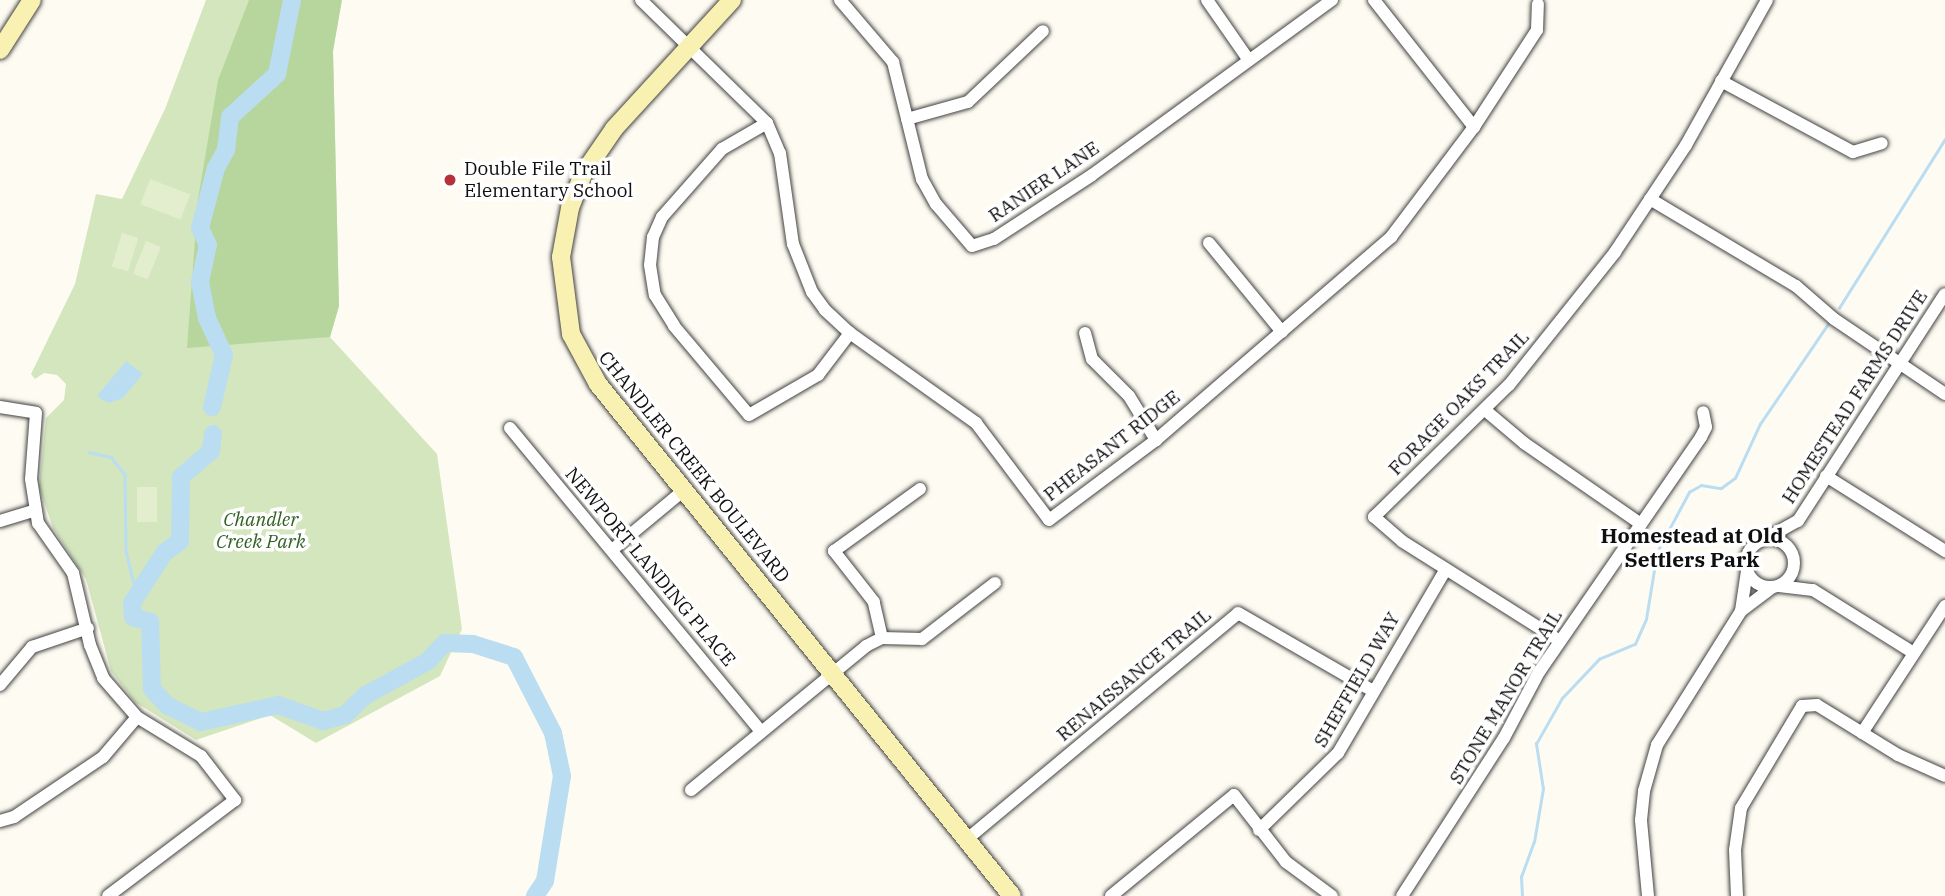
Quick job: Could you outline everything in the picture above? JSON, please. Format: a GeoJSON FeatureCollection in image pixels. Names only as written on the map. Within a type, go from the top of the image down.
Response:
{"type":"FeatureCollection","features":[{"type":"Feature","properties":{"kind":"street"},"geometry":{"type":"LineString","coordinates":[[0,50],[32,0]]}},
{"type":"Feature","properties":{"kind":"street","name":"PHEASANT RIDGE"},"geometry":{"type":"LineString","coordinates":[[641,0],[767,123],[780,153],[793,244],[813,292],[850,333],[976,423],[1049,520],[1156,440],[1391,237],[1474,127],[1537,30],[1538,4]]}},
{"type":"Feature","properties":{"kind":"street","name":"CHANDLER CREEK BOULEVARD"},"geometry":{"type":"LineString","coordinates":[[732,0],[592,158],[569,208],[561,257],[564,296],[578,352],[684,491],[1012,896]]}},
{"type":"Feature","properties":{"kind":"street"},"geometry":{"type":"LineString","coordinates":[[1207,0],[1248,59]]}},
{"type":"Feature","properties":{"kind":"street","name":"RANIER LANE"},"geometry":{"type":"LineString","coordinates":[[849,3],[893,62],[922,179],[936,204],[972,246],[994,239],[1092,175],[1332,0]]}},
{"type":"Feature","properties":{"kind":"street"},"geometry":{"type":"LineString","coordinates":[[1374,0],[1474,127]]}},
{"type":"Feature","properties":{"kind":"street","name":"FORAGE OAKS TRAIL"},"geometry":{"type":"LineString","coordinates":[[1560,641],[1446,569],[1374,517],[1485,410],[1557,327],[1650,199],[1695,128],[1767,0]]}},
{"type":"Feature","properties":{"kind":"street"},"geometry":{"type":"LineString","coordinates":[[907,119],[968,102],[1042,31]]}},
{"type":"Feature","properties":{"kind":"street"},"geometry":{"type":"LineString","coordinates":[[1721,81],[1853,152],[1882,144]]}},
{"type":"Feature","properties":{"kind":"street"},"geometry":{"type":"LineString","coordinates":[[767,123],[722,149],[662,217],[653,237],[650,265],[655,295],[674,326],[749,415],[818,375],[850,333]]}},
{"type":"Feature","properties":{"kind":"street"},"geometry":{"type":"LineString","coordinates":[[1650,199],[1796,286],[1899,365],[1945,394]]}},
{"type":"Feature","properties":{"kind":"street"},"geometry":{"type":"LineString","coordinates":[[1209,243],[1282,332]]}},
{"type":"Feature","properties":{"kind":"street","name":"HOMESTEAD FARMS DRIVE"},"geometry":{"type":"LineString","coordinates":[[1648,896],[1641,820],[1652,761],[1667,727],[1741,611],[1791,576],[1798,521],[1945,294]]}},
{"type":"Feature","properties":{"kind":"street"},"geometry":{"type":"LineString","coordinates":[[1085,334],[1092,359],[1129,396],[1156,440]]}},
{"type":"Feature","properties":{"kind":"street"},"geometry":{"type":"LineString","coordinates":[[0,407],[36,413],[31,479],[35,510],[41,530],[74,573],[103,678],[137,717],[201,756],[235,800],[108,896]]}},
{"type":"Feature","properties":{"kind":"street"},"geometry":{"type":"LineString","coordinates":[[1485,410],[1524,443],[1641,524]]}},
{"type":"Feature","properties":{"kind":"street","name":"STONE MANOR TRAIL"},"geometry":{"type":"LineString","coordinates":[[1402,896],[1461,807],[1560,641],[1702,437],[1706,427],[1703,412]]}},
{"type":"Feature","properties":{"kind":"street","name":"NEWPORT LANDING PLACE"},"geometry":{"type":"LineString","coordinates":[[510,428],[761,731]]}},
{"type":"Feature","properties":{"kind":"street"},"geometry":{"type":"LineString","coordinates":[[1826,476],[1945,551]]}},
{"type":"Feature","properties":{"kind":"street"},"geometry":{"type":"LineString","coordinates":[[882,638],[874,602],[834,551],[920,489]]}},
{"type":"Feature","properties":{"kind":"street"},"geometry":{"type":"LineString","coordinates":[[611,550],[684,491]]}},
{"type":"Feature","properties":{"kind":"street"},"geometry":{"type":"LineString","coordinates":[[0,521],[35,510]]}},
{"type":"Feature","properties":{"kind":"street","name":"HOMESTEAD FARMS DRIVE"},"geometry":{"type":"LineString","coordinates":[[1741,611],[1747,555],[1765,539],[1798,521]]}},
{"type":"Feature","properties":{"kind":"street"},"geometry":{"type":"LineString","coordinates":[[1765,539],[1780,542],[1814,590],[1914,653]]}},
{"type":"Feature","properties":{"kind":"street","name":"SHEFFIELD WAY"},"geometry":{"type":"LineString","coordinates":[[1259,830],[1327,768],[1446,569]]}},
{"type":"Feature","properties":{"kind":"street"},"geometry":{"type":"LineString","coordinates":[[1747,572],[1757,584],[1814,590]]}},
{"type":"Feature","properties":{"kind":"street"},"geometry":{"type":"LineString","coordinates":[[691,790],[833,673],[882,638],[922,639],[995,583]]}},
{"type":"Feature","properties":{"kind":"street"},"geometry":{"type":"LineString","coordinates":[[1862,733],[1945,606]]}},
{"type":"Feature","properties":{"kind":"street","name":"RENAISSANCE TRAIL"},"geometry":{"type":"LineString","coordinates":[[966,840],[1238,613],[1373,691]]}},
{"type":"Feature","properties":{"kind":"street"},"geometry":{"type":"LineString","coordinates":[[0,685],[32,647],[88,628]]}},
{"type":"Feature","properties":{"kind":"street"},"geometry":{"type":"LineString","coordinates":[[1737,896],[1735,850],[1741,808],[1797,711],[1808,702],[1945,776]]}},
{"type":"Feature","properties":{"kind":"street"},"geometry":{"type":"LineString","coordinates":[[0,821],[14,817],[103,757],[137,717]]}},
{"type":"Feature","properties":{"kind":"street"},"geometry":{"type":"LineString","coordinates":[[1111,896],[1234,794],[1286,862],[1332,896]]}},
{"type":"Feature","properties":{"kind":"green space","name":"Chandler Creek Park"},"geometry":{"type":"Polygon","coordinates":[[[206,0],[268,0],[339,15],[333,51],[339,306],[330,337],[437,454],[462,629],[440,676],[316,743],[270,715],[196,740],[135,702],[111,671],[86,579],[53,528],[39,487],[46,418],[64,400],[66,384],[57,375],[44,373],[35,379],[31,374],[75,284],[96,194],[122,199],[165,109],[206,0]]]}},
{"type":"Feature","properties":{"kind":"green space"},"geometry":{"type":"Polygon","coordinates":[[[249,0],[342,0],[333,51],[339,306],[330,337],[187,348],[198,199],[218,80],[249,0]]]}},
{"type":"Feature","properties":{"kind":"green space"},"geometry":{"type":"Polygon","coordinates":[[[150,179],[190,194],[180,220],[140,204],[150,179]]]}},
{"type":"Feature","properties":{"kind":"green space"},"geometry":{"type":"Polygon","coordinates":[[[122,233],[138,238],[128,271],[112,266],[122,233]]]}},
{"type":"Feature","properties":{"kind":"green space"},"geometry":{"type":"Polygon","coordinates":[[[146,241],[161,247],[148,279],[133,273],[146,241]]]}},
{"type":"Feature","properties":{"kind":"green space"},"geometry":{"type":"Polygon","coordinates":[[[137,487],[157,487],[157,522],[137,522],[137,487]]]}},
{"type":"Feature","properties":{"kind":"water"},"geometry":{"type":"Polygon","coordinates":[[[126,361],[143,374],[123,398],[109,403],[101,399],[97,396],[126,361]]]}},
{"type":"Feature","properties":{"kind":"waterway"},"geometry":{"type":"LineString","coordinates":[[212,407],[224,355],[207,318],[200,282],[208,245],[200,228],[216,168],[226,150],[230,117],[277,74],[292,0]]}},
{"type":"Feature","properties":{"kind":"waterway"},"geometry":{"type":"LineString","coordinates":[[1839,308],[1945,139]]}},
{"type":"Feature","properties":{"kind":"waterway"},"geometry":{"type":"LineString","coordinates":[[1522,896],[1521,877],[1534,842],[1543,789],[1536,744],[1562,698],[1599,659],[1635,644],[1646,619],[1657,552],[1689,492],[1701,485],[1721,488],[1735,478],[1760,424],[1828,324]]}},
{"type":"Feature","properties":{"kind":"waterway"},"geometry":{"type":"LineString","coordinates":[[213,434],[211,451],[181,477],[180,541],[164,553],[132,603],[133,617],[150,622],[152,689],[168,706],[201,722],[278,705],[323,721],[345,715],[366,695],[428,661],[445,643],[473,644],[514,657],[553,733],[562,776],[545,881],[535,896]]}},
{"type":"Feature","properties":{"kind":"waterway"},"geometry":{"type":"LineString","coordinates":[[89,452],[111,457],[125,474],[126,551],[137,596]]}},
{"type":"Feature","properties":{"kind":"place","name":"Double File Trail Elementary School"},"geometry":{"type":"Point","coordinates":[450,180]}},
{"type":"Feature","properties":{"kind":"district","name":"Homestead at Old Settlers Park"},"geometry":{"type":"Point","coordinates":[1692,547]}}]}
